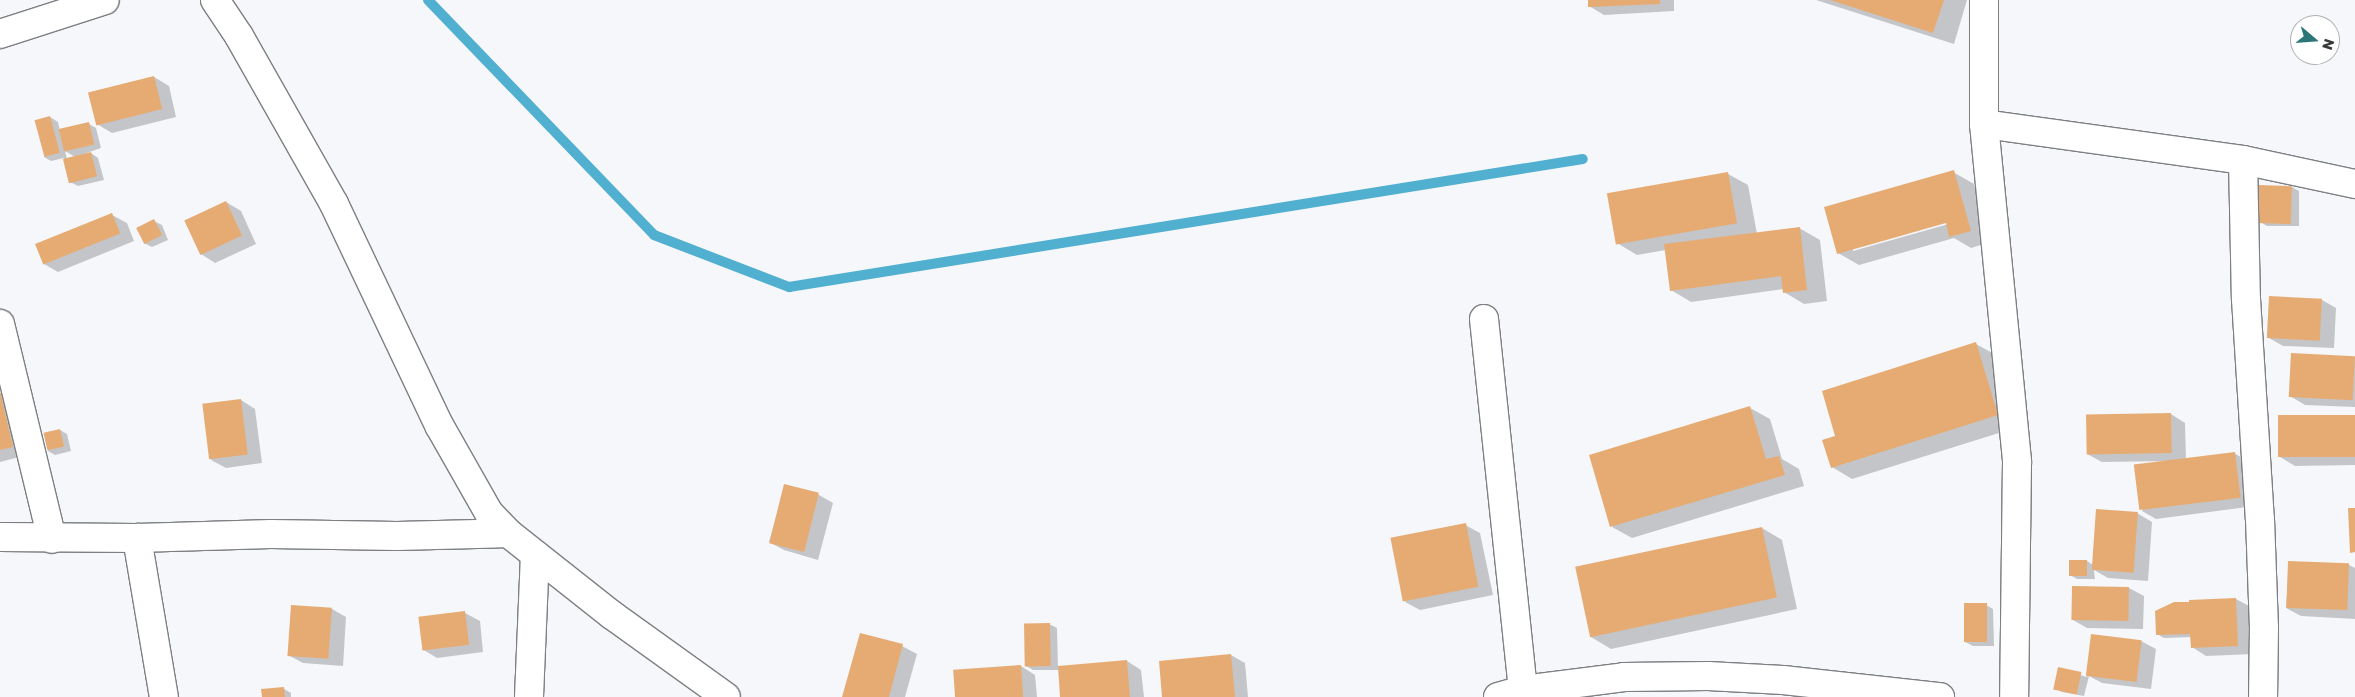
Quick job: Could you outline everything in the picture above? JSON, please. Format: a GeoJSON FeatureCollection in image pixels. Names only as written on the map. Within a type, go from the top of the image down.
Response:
{"type":"FeatureCollection","features":[{"type":"Feature","properties":{"kind":"street"},"geometry":{"type":"LineString","coordinates":[[0,34],[104,0]]}},
{"type":"Feature","properties":{"kind":"street"},"geometry":{"type":"LineString","coordinates":[[215,0],[239,36],[334,204],[439,425],[489,513],[508,533],[535,555],[726,697]]}},
{"type":"Feature","properties":{"kind":"street"},"geometry":{"type":"LineString","coordinates":[[1984,0],[1984,124],[2016,462],[2014,697]]}},
{"type":"Feature","properties":{"kind":"street"},"geometry":{"type":"LineString","coordinates":[[1984,124],[2244,160],[2355,184]]}},
{"type":"Feature","properties":{"kind":"street"},"geometry":{"type":"LineString","coordinates":[[2244,160],[2246,299],[2261,549],[2263,697]]}},
{"type":"Feature","properties":{"kind":"street"},"geometry":{"type":"LineString","coordinates":[[1484,319],[1510,694],[1624,677],[1708,676],[1793,681],[1940,697]]}},
{"type":"Feature","properties":{"kind":"street"},"geometry":{"type":"LineString","coordinates":[[0,324],[52,539]]}},
{"type":"Feature","properties":{"kind":"street"},"geometry":{"type":"LineString","coordinates":[[0,537],[52,539],[271,534],[396,536],[508,533]]}},
{"type":"Feature","properties":{"kind":"street"},"geometry":{"type":"LineString","coordinates":[[137,538],[164,697]]}},
{"type":"Feature","properties":{"kind":"street"},"geometry":{"type":"LineString","coordinates":[[529,697],[535,555]]}},
{"type":"Feature","properties":{"kind":"building"},"geometry":{"type":"Polygon","coordinates":[[[1588,0],[1660,0],[1660,4],[1588,7],[1588,0]]]}},
{"type":"Feature","properties":{"kind":"building"},"geometry":{"type":"Polygon","coordinates":[[[1830,0],[1944,0],[1933,33],[1830,0]]]}},
{"type":"Feature","properties":{"kind":"building"},"geometry":{"type":"Polygon","coordinates":[[[154,76],[162,109],[96,125],[88,92],[154,76]]]}},
{"type":"Feature","properties":{"kind":"building"},"geometry":{"type":"Polygon","coordinates":[[[50,116],[60,153],[44,157],[35,120],[50,116]]]}},
{"type":"Feature","properties":{"kind":"building"},"geometry":{"type":"Polygon","coordinates":[[[89,122],[94,144],[64,151],[59,129],[89,122]]]}},
{"type":"Feature","properties":{"kind":"building"},"geometry":{"type":"Polygon","coordinates":[[[91,152],[97,176],[69,183],[63,159],[91,152]]]}},
{"type":"Feature","properties":{"kind":"building"},"geometry":{"type":"Polygon","coordinates":[[[1954,170],[1971,231],[1949,237],[1946,223],[1837,254],[1824,207],[1954,170]]]}},
{"type":"Feature","properties":{"kind":"building"},"geometry":{"type":"Polygon","coordinates":[[[1728,172],[1737,223],[1616,245],[1607,193],[1728,172]]]}},
{"type":"Feature","properties":{"kind":"building"},"geometry":{"type":"Polygon","coordinates":[[[2259,185],[2292,186],[2291,224],[2258,223],[2259,185]]]}},
{"type":"Feature","properties":{"kind":"building"},"geometry":{"type":"Polygon","coordinates":[[[226,201],[242,235],[200,255],[184,220],[226,201]]]}},
{"type":"Feature","properties":{"kind":"building"},"geometry":{"type":"Polygon","coordinates":[[[112,213],[120,233],[43,264],[35,244],[112,213]]]}},
{"type":"Feature","properties":{"kind":"building"},"geometry":{"type":"Polygon","coordinates":[[[154,219],[162,235],[144,244],[136,228],[154,219]]]}},
{"type":"Feature","properties":{"kind":"building"},"geometry":{"type":"Polygon","coordinates":[[[1800,227],[1807,290],[1783,293],[1781,276],[1670,291],[1664,244],[1800,227]]]}},
{"type":"Feature","properties":{"kind":"building"},"geometry":{"type":"Polygon","coordinates":[[[2269,296],[2322,299],[2320,341],[2267,338],[2269,296]]]}},
{"type":"Feature","properties":{"kind":"building"},"geometry":{"type":"Polygon","coordinates":[[[1976,342],[1998,415],[1831,468],[1822,440],[1835,436],[1822,391],[1976,342]]]}},
{"type":"Feature","properties":{"kind":"building"},"geometry":{"type":"Polygon","coordinates":[[[2291,353],[2355,356],[2353,400],[2289,397],[2291,353]]]}},
{"type":"Feature","properties":{"kind":"building"},"geometry":{"type":"Polygon","coordinates":[[[0,391],[13,447],[0,450],[0,391]]]}},
{"type":"Feature","properties":{"kind":"building"},"geometry":{"type":"Polygon","coordinates":[[[241,399],[248,455],[209,459],[202,404],[241,399]]]}},
{"type":"Feature","properties":{"kind":"building"},"geometry":{"type":"Polygon","coordinates":[[[1750,406],[1766,459],[1779,456],[1785,475],[1610,527],[1589,455],[1750,406]]]}},
{"type":"Feature","properties":{"kind":"building"},"geometry":{"type":"Polygon","coordinates":[[[2171,413],[2172,453],[2087,454],[2086,414],[2171,413]]]}},
{"type":"Feature","properties":{"kind":"building"},"geometry":{"type":"Polygon","coordinates":[[[2278,415],[2355,415],[2355,457],[2278,457],[2278,415]]]}},
{"type":"Feature","properties":{"kind":"building"},"geometry":{"type":"Polygon","coordinates":[[[60,429],[64,447],[47,450],[43,433],[60,429]]]}},
{"type":"Feature","properties":{"kind":"building"},"geometry":{"type":"Polygon","coordinates":[[[2235,452],[2241,498],[2139,510],[2134,464],[2235,452]]]}},
{"type":"Feature","properties":{"kind":"building"},"geometry":{"type":"Polygon","coordinates":[[[784,484],[819,493],[804,552],[769,543],[784,484]]]}},
{"type":"Feature","properties":{"kind":"building"},"geometry":{"type":"Polygon","coordinates":[[[2348,508],[2355,508],[2355,552],[2350,553],[2348,508]]]}},
{"type":"Feature","properties":{"kind":"building"},"geometry":{"type":"Polygon","coordinates":[[[2096,509],[2138,512],[2134,573],[2092,570],[2096,509]]]}},
{"type":"Feature","properties":{"kind":"building"},"geometry":{"type":"Polygon","coordinates":[[[1466,523],[1478,587],[1403,601],[1390,538],[1466,523]]]}},
{"type":"Feature","properties":{"kind":"building"},"geometry":{"type":"Polygon","coordinates":[[[1762,527],[1777,597],[1590,637],[1575,567],[1762,527]]]}},
{"type":"Feature","properties":{"kind":"building"},"geometry":{"type":"Polygon","coordinates":[[[2069,560],[2087,560],[2087,576],[2069,576],[2069,560]]]}},
{"type":"Feature","properties":{"kind":"building"},"geometry":{"type":"Polygon","coordinates":[[[2288,561],[2349,563],[2347,610],[2286,608],[2288,561]]]}},
{"type":"Feature","properties":{"kind":"building"},"geometry":{"type":"Polygon","coordinates":[[[2072,586],[2129,587],[2128,621],[2071,620],[2072,586]]]}},
{"type":"Feature","properties":{"kind":"building"},"geometry":{"type":"Polygon","coordinates":[[[2236,598],[2238,646],[2191,648],[2190,634],[2156,635],[2155,611],[2174,602],[2236,598]]]}},
{"type":"Feature","properties":{"kind":"building"},"geometry":{"type":"Polygon","coordinates":[[[1964,603],[1987,603],[1987,642],[1964,642],[1964,603]]]}},
{"type":"Feature","properties":{"kind":"building"},"geometry":{"type":"Polygon","coordinates":[[[291,605],[332,608],[328,659],[287,656],[291,605]]]}},
{"type":"Feature","properties":{"kind":"building"},"geometry":{"type":"Polygon","coordinates":[[[465,611],[469,645],[422,650],[418,617],[465,611]]]}},
{"type":"Feature","properties":{"kind":"building"},"geometry":{"type":"Polygon","coordinates":[[[1024,623],[1050,623],[1051,666],[1025,666],[1024,623]]]}},
{"type":"Feature","properties":{"kind":"building"},"geometry":{"type":"Polygon","coordinates":[[[860,633],[903,644],[889,697],[842,697],[860,633]]]}},
{"type":"Feature","properties":{"kind":"building"},"geometry":{"type":"Polygon","coordinates":[[[2091,634],[2142,640],[2137,682],[2086,676],[2091,634]]]}},
{"type":"Feature","properties":{"kind":"building"},"geometry":{"type":"Polygon","coordinates":[[[1231,654],[1235,697],[1162,697],[1159,661],[1231,654]]]}},
{"type":"Feature","properties":{"kind":"building"},"geometry":{"type":"Polygon","coordinates":[[[1127,660],[1130,697],[1060,697],[1058,666],[1127,660]]]}},
{"type":"Feature","properties":{"kind":"building"},"geometry":{"type":"Polygon","coordinates":[[[1021,665],[1023,697],[955,697],[953,670],[1021,665]]]}},
{"type":"Feature","properties":{"kind":"building"},"geometry":{"type":"Polygon","coordinates":[[[2058,667],[2081,672],[2077,694],[2053,689],[2058,667]]]}},
{"type":"Feature","properties":{"kind":"building"},"geometry":{"type":"Polygon","coordinates":[[[284,687],[285,697],[262,697],[261,689],[284,687]]]}},
{"type":"Feature","properties":{"kind":"waterway"},"geometry":{"type":"LineString","coordinates":[[428,0],[654,235],[789,287],[1583,159]]}}]}
